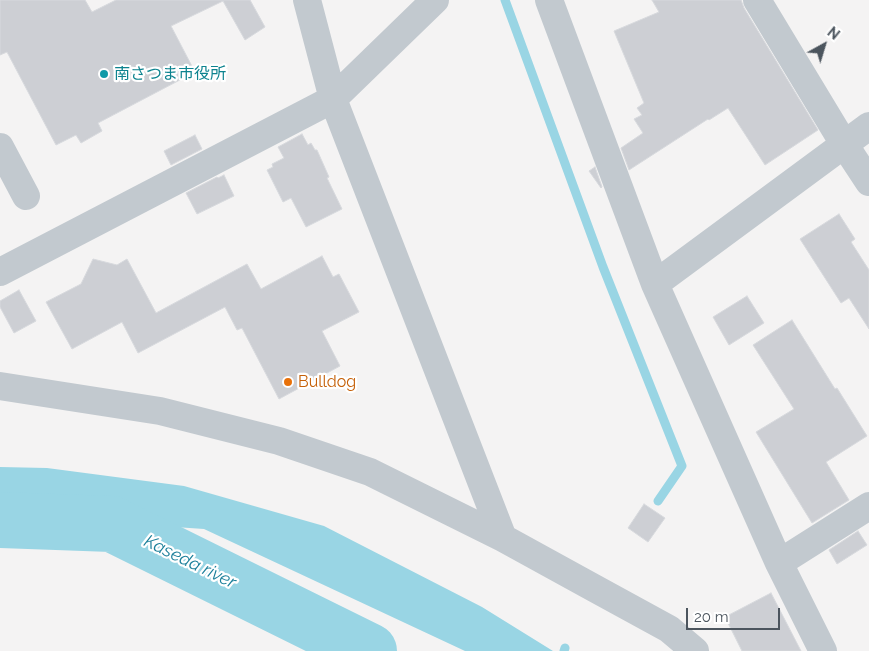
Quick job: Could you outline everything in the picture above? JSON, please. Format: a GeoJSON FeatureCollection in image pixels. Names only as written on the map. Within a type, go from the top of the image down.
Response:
{"type":"FeatureCollection","features":[{"type":"Feature","properties":{"kind":"street"},"geometry":{"type":"LineString","coordinates":[[308,0],[333,99],[503,538]]}},
{"type":"Feature","properties":{"kind":"street"},"geometry":{"type":"LineString","coordinates":[[0,272],[333,99],[435,0]]}},
{"type":"Feature","properties":{"kind":"street"},"geometry":{"type":"LineString","coordinates":[[549,0],[654,284],[779,563],[823,651]]}},
{"type":"Feature","properties":{"kind":"street"},"geometry":{"type":"LineString","coordinates":[[757,0],[869,182]]}},
{"type":"Feature","properties":{"kind":"street"},"geometry":{"type":"LineString","coordinates":[[654,284],[869,126]]}},
{"type":"Feature","properties":{"kind":"street"},"geometry":{"type":"LineString","coordinates":[[0,147],[26,196]]}},
{"type":"Feature","properties":{"kind":"street"},"geometry":{"type":"LineString","coordinates":[[0,386],[160,411],[280,441],[370,472],[503,538],[669,630],[694,651]]}},
{"type":"Feature","properties":{"kind":"street"},"geometry":{"type":"LineString","coordinates":[[779,563],[869,506]]}},
{"type":"Feature","properties":{"kind":"water"},"geometry":{"type":"Polygon","coordinates":[[[0,467],[47,468],[184,486],[324,526],[482,607],[553,651],[465,651],[204,529],[0,515],[0,467]]]}},
{"type":"Feature","properties":{"kind":"building","name":"南さつま市役所"},"geometry":{"type":"Polygon","coordinates":[[[0,0],[85,0],[92,12],[116,0],[250,0],[265,27],[245,40],[223,1],[171,26],[195,72],[98,123],[102,131],[81,143],[76,135],[56,145],[7,52],[0,55],[0,0]]]}},
{"type":"Feature","properties":{"kind":"building"},"geometry":{"type":"Polygon","coordinates":[[[652,0],[741,0],[818,130],[765,165],[728,108],[629,170],[621,148],[643,133],[634,119],[642,115],[637,108],[644,103],[614,31],[659,12],[652,0]]]}},
{"type":"Feature","properties":{"kind":"building"},"geometry":{"type":"Polygon","coordinates":[[[302,134],[308,145],[311,143],[315,150],[317,150],[329,177],[327,178],[342,209],[306,227],[291,198],[283,202],[267,170],[273,167],[272,164],[284,158],[278,147],[302,134]]]}},
{"type":"Feature","properties":{"kind":"building"},"geometry":{"type":"Polygon","coordinates":[[[195,135],[202,149],[171,165],[164,151],[195,135]]]}},
{"type":"Feature","properties":{"kind":"building"},"geometry":{"type":"Polygon","coordinates":[[[595,167],[602,187],[601,188],[589,171],[595,167]]]}},
{"type":"Feature","properties":{"kind":"building"},"geometry":{"type":"Polygon","coordinates":[[[224,175],[234,196],[197,214],[186,193],[224,175]]]}},
{"type":"Feature","properties":{"kind":"building"},"geometry":{"type":"Polygon","coordinates":[[[839,214],[855,239],[851,242],[869,270],[869,329],[849,298],[841,303],[800,239],[839,214]]]}},
{"type":"Feature","properties":{"kind":"building"},"geometry":{"type":"Polygon","coordinates":[[[322,256],[333,277],[339,274],[359,312],[322,331],[340,366],[279,399],[242,328],[237,330],[225,307],[138,353],[122,322],[72,349],[46,302],[81,284],[93,259],[117,265],[127,259],[156,313],[247,264],[261,289],[322,256]]]}},
{"type":"Feature","properties":{"kind":"building"},"geometry":{"type":"Polygon","coordinates":[[[19,290],[36,321],[14,333],[0,307],[0,301],[19,290]]]}},
{"type":"Feature","properties":{"kind":"building"},"geometry":{"type":"Polygon","coordinates":[[[747,296],[764,323],[729,345],[713,317],[747,296]]]}},
{"type":"Feature","properties":{"kind":"building"},"geometry":{"type":"Polygon","coordinates":[[[792,320],[867,436],[826,462],[849,500],[812,523],[756,432],[794,409],[753,345],[792,320]]]}},
{"type":"Feature","properties":{"kind":"building"},"geometry":{"type":"Polygon","coordinates":[[[644,504],[665,518],[648,542],[628,528],[644,504]]]}},
{"type":"Feature","properties":{"kind":"building"},"geometry":{"type":"Polygon","coordinates":[[[858,531],[867,545],[837,564],[829,550],[858,531]]]}},
{"type":"Feature","properties":{"kind":"building"},"geometry":{"type":"Polygon","coordinates":[[[771,593],[801,651],[742,651],[725,617],[771,593]]]}},
{"type":"Feature","properties":{"kind":"waterway"},"geometry":{"type":"LineString","coordinates":[[505,0],[603,267],[682,466],[658,501]]}},
{"type":"Feature","properties":{"kind":"waterway","name":"Kaseda river"},"geometry":{"type":"LineString","coordinates":[[0,520],[112,524],[369,651]]}},
{"type":"Feature","properties":{"kind":"place","name":"南さつま市役所"},"geometry":{"type":"Point","coordinates":[104,74]}},
{"type":"Feature","properties":{"kind":"place","name":"Bulldog"},"geometry":{"type":"Point","coordinates":[288,382]}}]}
